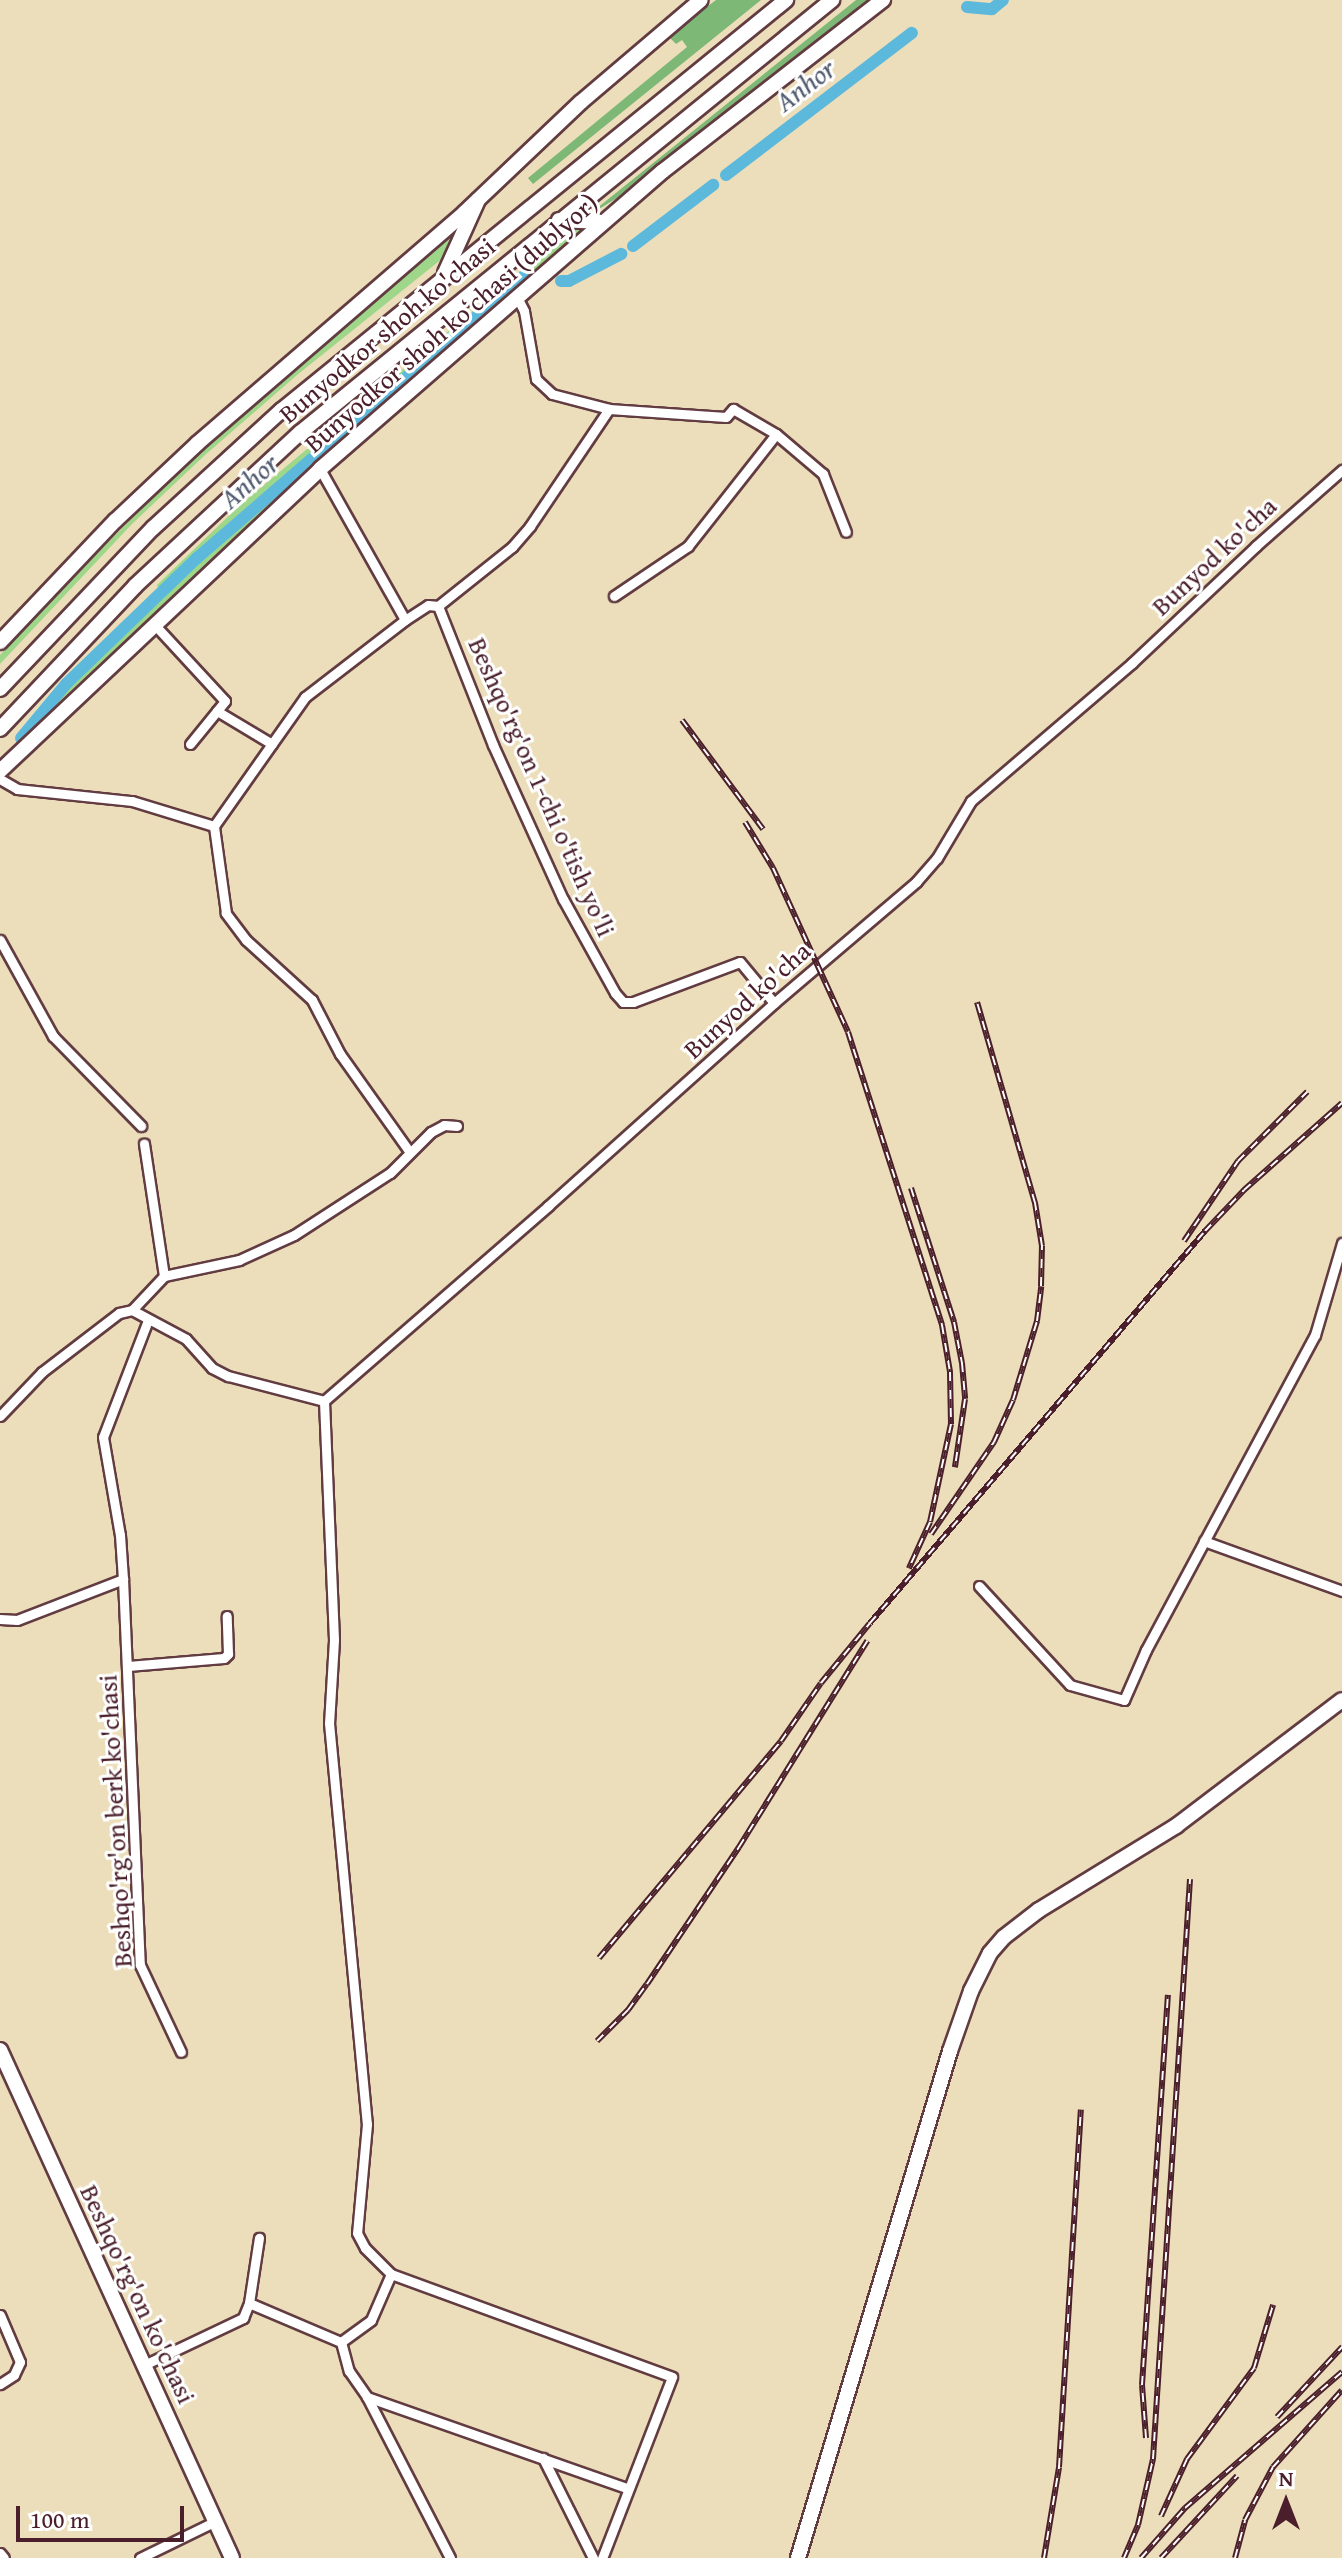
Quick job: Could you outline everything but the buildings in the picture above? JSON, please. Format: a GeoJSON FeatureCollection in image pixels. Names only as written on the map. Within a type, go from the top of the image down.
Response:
{"type":"FeatureCollection","features":[{"type":"Feature","properties":{"kind":"street"},"geometry":{"type":"LineString","coordinates":[[0,642],[115,521],[198,443],[478,200],[581,102],[701,0]]}},
{"type":"Feature","properties":{"kind":"street","name":"Bunyodkor shoh ko'chasi"},"geometry":{"type":"LineString","coordinates":[[0,689],[153,528],[282,410],[786,0]]}},
{"type":"Feature","properties":{"kind":"street","name":"Bunyodkor shoh ko'chasi"},"geometry":{"type":"LineString","coordinates":[[0,729],[135,586],[301,432],[612,175],[832,0]]}},
{"type":"Feature","properties":{"kind":"street","name":"Bunyodkor shoh koʻchasi (dublyor)"},"geometry":{"type":"LineString","coordinates":[[0,771],[153,623],[320,469],[603,222],[720,126],[883,0]]}},
{"type":"Feature","properties":{"kind":"street"},"geometry":{"type":"LineString","coordinates":[[594,154],[603,151],[615,158],[617,167],[612,175]]}},
{"type":"Feature","properties":{"kind":"street"},"geometry":{"type":"LineString","coordinates":[[443,276],[478,200]]}},
{"type":"Feature","properties":{"kind":"street"},"geometry":{"type":"LineString","coordinates":[[559,220],[603,222]]}},
{"type":"Feature","properties":{"kind":"street"},"geometry":{"type":"LineString","coordinates":[[518,299],[524,311],[536,379],[552,394],[609,409],[726,417],[733,409],[776,434],[823,474],[846,532]]}},
{"type":"Feature","properties":{"kind":"street"},"geometry":{"type":"LineString","coordinates":[[409,1151],[340,1054],[312,1000],[246,940],[226,913],[214,826],[305,697],[405,620],[428,605],[438,606],[512,547],[530,526],[609,409]]}},
{"type":"Feature","properties":{"kind":"street"},"geometry":{"type":"LineString","coordinates":[[282,410],[277,419],[282,432],[292,436],[301,432]]}},
{"type":"Feature","properties":{"kind":"street"},"geometry":{"type":"LineString","coordinates":[[614,596],[688,546],[776,434]]}},
{"type":"Feature","properties":{"kind":"street"},"geometry":{"type":"LineString","coordinates":[[320,469],[405,620]]}},
{"type":"Feature","properties":{"kind":"street","name":"Bunyod ko'cha"},"geometry":{"type":"LineString","coordinates":[[324,1401],[774,1003],[916,882],[937,858],[971,801],[1132,663],[1342,470]]}},
{"type":"Feature","properties":{"kind":"street","name":"Beshqo'rg'on 1-chi o'tish yo'li"},"geometry":{"type":"LineString","coordinates":[[438,606],[493,745],[563,899],[615,993],[623,1002],[633,1002],[740,962],[774,1003]]}},
{"type":"Feature","properties":{"kind":"street"},"geometry":{"type":"LineString","coordinates":[[153,623],[225,701],[190,744]]}},
{"type":"Feature","properties":{"kind":"street"},"geometry":{"type":"LineString","coordinates":[[217,711],[272,744]]}},
{"type":"Feature","properties":{"kind":"street"},"geometry":{"type":"LineString","coordinates":[[0,779],[17,789],[132,801],[214,826]]}},
{"type":"Feature","properties":{"kind":"street"},"geometry":{"type":"LineString","coordinates":[[0,940],[53,1036],[141,1126]]}},
{"type":"Feature","properties":{"kind":"street"},"geometry":{"type":"LineString","coordinates":[[0,1416],[16,1395],[47,1368],[119,1313],[132,1310],[164,1276],[239,1260],[294,1235],[390,1173],[405,1160],[409,1151],[444,1125],[457,1126]]}},
{"type":"Feature","properties":{"kind":"street"},"geometry":{"type":"LineString","coordinates":[[144,1144],[164,1276]]}},
{"type":"Feature","properties":{"kind":"street"},"geometry":{"type":"LineString","coordinates":[[979,1586],[1070,1685],[1124,1700],[1146,1650],[1315,1335],[1342,1243]]}},
{"type":"Feature","properties":{"kind":"street"},"geometry":{"type":"LineString","coordinates":[[132,1310],[186,1339],[212,1368],[228,1376],[324,1401],[334,1640],[329,1723],[367,2124],[357,2233],[365,2248],[391,2274],[672,2377],[602,2558]]}},
{"type":"Feature","properties":{"kind":"street","name":"Beshqo'rg'on berk ko'chasi"},"geometry":{"type":"LineString","coordinates":[[148,1320],[103,1437],[123,1579],[140,1965],[181,2052]]}},
{"type":"Feature","properties":{"kind":"street"},"geometry":{"type":"LineString","coordinates":[[1204,1541],[1342,1591]]}},
{"type":"Feature","properties":{"kind":"street"},"geometry":{"type":"LineString","coordinates":[[0,1619],[17,1620],[123,1579]]}},
{"type":"Feature","properties":{"kind":"street"},"geometry":{"type":"LineString","coordinates":[[128,1666],[224,1658],[228,1654],[227,1616]]}},
{"type":"Feature","properties":{"kind":"street"},"geometry":{"type":"LineString","coordinates":[[798,2558],[950,2051],[971,1991],[990,1953],[1004,1937],[1030,1917],[1176,1826],[1342,1700]]}},
{"type":"Feature","properties":{"kind":"street","name":"Beshqo'rg'on ko'chasi"},"geometry":{"type":"LineString","coordinates":[[0,2050],[232,2558]]}},
{"type":"Feature","properties":{"kind":"street"},"geometry":{"type":"LineString","coordinates":[[144,2365],[243,2318],[249,2303],[259,2238]]}},
{"type":"Feature","properties":{"kind":"street"},"geometry":{"type":"LineString","coordinates":[[341,2342],[371,2320],[391,2274]]}},
{"type":"Feature","properties":{"kind":"street"},"geometry":{"type":"LineString","coordinates":[[249,2303],[341,2342]]}},
{"type":"Feature","properties":{"kind":"street"},"geometry":{"type":"LineString","coordinates":[[0,2315],[20,2362],[14,2375],[0,2384]]}},
{"type":"Feature","properties":{"kind":"street"},"geometry":{"type":"LineString","coordinates":[[341,2342],[349,2371],[367,2397],[450,2558]]}},
{"type":"Feature","properties":{"kind":"street"},"geometry":{"type":"LineString","coordinates":[[367,2397],[627,2488]]}},
{"type":"Feature","properties":{"kind":"street"},"geometry":{"type":"LineString","coordinates":[[543,2458],[593,2558]]}},
{"type":"Feature","properties":{"kind":"street"},"geometry":{"type":"LineString","coordinates":[[140,2558],[216,2521]]}},
{"type":"Feature","properties":{"kind":"street"},"geometry":{"type":"LineString","coordinates":[[0,2553],[4,2558]]}},
{"type":"Feature","properties":{"kind":"green space"},"geometry":{"type":"Polygon","coordinates":[[[716,0],[761,0],[533,184],[528,178],[687,47],[682,40],[676,44],[668,36],[716,0]]]}},
{"type":"Feature","properties":{"kind":"green space"},"geometry":{"type":"Polygon","coordinates":[[[856,0],[869,0],[617,198],[586,217],[856,0]]]}},
{"type":"Feature","properties":{"kind":"green space"},"geometry":{"type":"Polygon","coordinates":[[[571,229],[584,229],[316,462],[31,728],[160,594],[157,585],[241,504],[571,229]]]}},
{"type":"Feature","properties":{"kind":"green space"},"geometry":{"type":"Polygon","coordinates":[[[451,234],[443,258],[297,375],[205,455],[132,524],[0,664],[0,655],[57,593],[201,450],[451,234]]]}},
{"type":"Feature","properties":{"kind":"waterway","name":"Anhor"},"geometry":{"type":"LineString","coordinates":[[967,7],[992,9],[1003,0]]}},
{"type":"Feature","properties":{"kind":"waterway","name":"Anhor"},"geometry":{"type":"LineString","coordinates":[[726,175],[912,33]]}},
{"type":"Feature","properties":{"kind":"waterway","name":"Anhor"},"geometry":{"type":"LineString","coordinates":[[633,246],[713,185]]}},
{"type":"Feature","properties":{"kind":"waterway","name":"Anhor"},"geometry":{"type":"LineString","coordinates":[[561,281],[569,281],[621,254]]}},
{"type":"Feature","properties":{"kind":"waterway","name":"Anhor"},"geometry":{"type":"LineString","coordinates":[[21,738],[66,684],[197,558],[524,276]]}},
{"type":"Feature","properties":{"kind":"railway"},"geometry":{"type":"LineString","coordinates":[[682,720],[763,829]]}},
{"type":"Feature","properties":{"kind":"railway"},"geometry":{"type":"LineString","coordinates":[[745,822],[773,868],[848,1032],[942,1325],[950,1372],[951,1424],[930,1522],[909,1568]]}},
{"type":"Feature","properties":{"kind":"railway"},"geometry":{"type":"LineString","coordinates":[[931,1534],[994,1442],[1013,1400],[1037,1321],[1041,1286],[1042,1246],[1035,1203],[977,1002]]}},
{"type":"Feature","properties":{"kind":"railway"},"geometry":{"type":"LineString","coordinates":[[1184,1241],[1238,1161],[1307,1092]]}},
{"type":"Feature","properties":{"kind":"railway"},"geometry":{"type":"LineString","coordinates":[[599,1958],[781,1741],[821,1683],[870,1623],[1205,1231],[1244,1190],[1342,1103]]}},
{"type":"Feature","properties":{"kind":"railway"},"geometry":{"type":"LineString","coordinates":[[911,1188],[954,1322],[962,1363],[965,1399],[955,1467]]}},
{"type":"Feature","properties":{"kind":"railway"},"geometry":{"type":"LineString","coordinates":[[597,2041],[628,2010],[647,1984],[739,1847],[867,1641]]}},
{"type":"Feature","properties":{"kind":"railway"},"geometry":{"type":"LineString","coordinates":[[1124,2558],[1138,2525],[1153,2459],[1190,1879]]}},
{"type":"Feature","properties":{"kind":"railway"},"geometry":{"type":"LineString","coordinates":[[1146,2438],[1142,2385],[1168,1995]]}},
{"type":"Feature","properties":{"kind":"railway"},"geometry":{"type":"LineString","coordinates":[[1044,2558],[1059,2467],[1081,2110]]}},
{"type":"Feature","properties":{"kind":"railway"},"geometry":{"type":"LineString","coordinates":[[1161,2516],[1187,2459],[1254,2368],[1273,2305]]}},
{"type":"Feature","properties":{"kind":"railway"},"geometry":{"type":"LineString","coordinates":[[1277,2417],[1342,2347]]}},
{"type":"Feature","properties":{"kind":"railway"},"geometry":{"type":"LineString","coordinates":[[1141,2558],[1185,2508],[1342,2372]]}},
{"type":"Feature","properties":{"kind":"railway"},"geometry":{"type":"LineString","coordinates":[[1235,2558],[1245,2520],[1273,2467],[1342,2390]]}},
{"type":"Feature","properties":{"kind":"railway"},"geometry":{"type":"LineString","coordinates":[[1161,2558],[1237,2476]]}}]}
